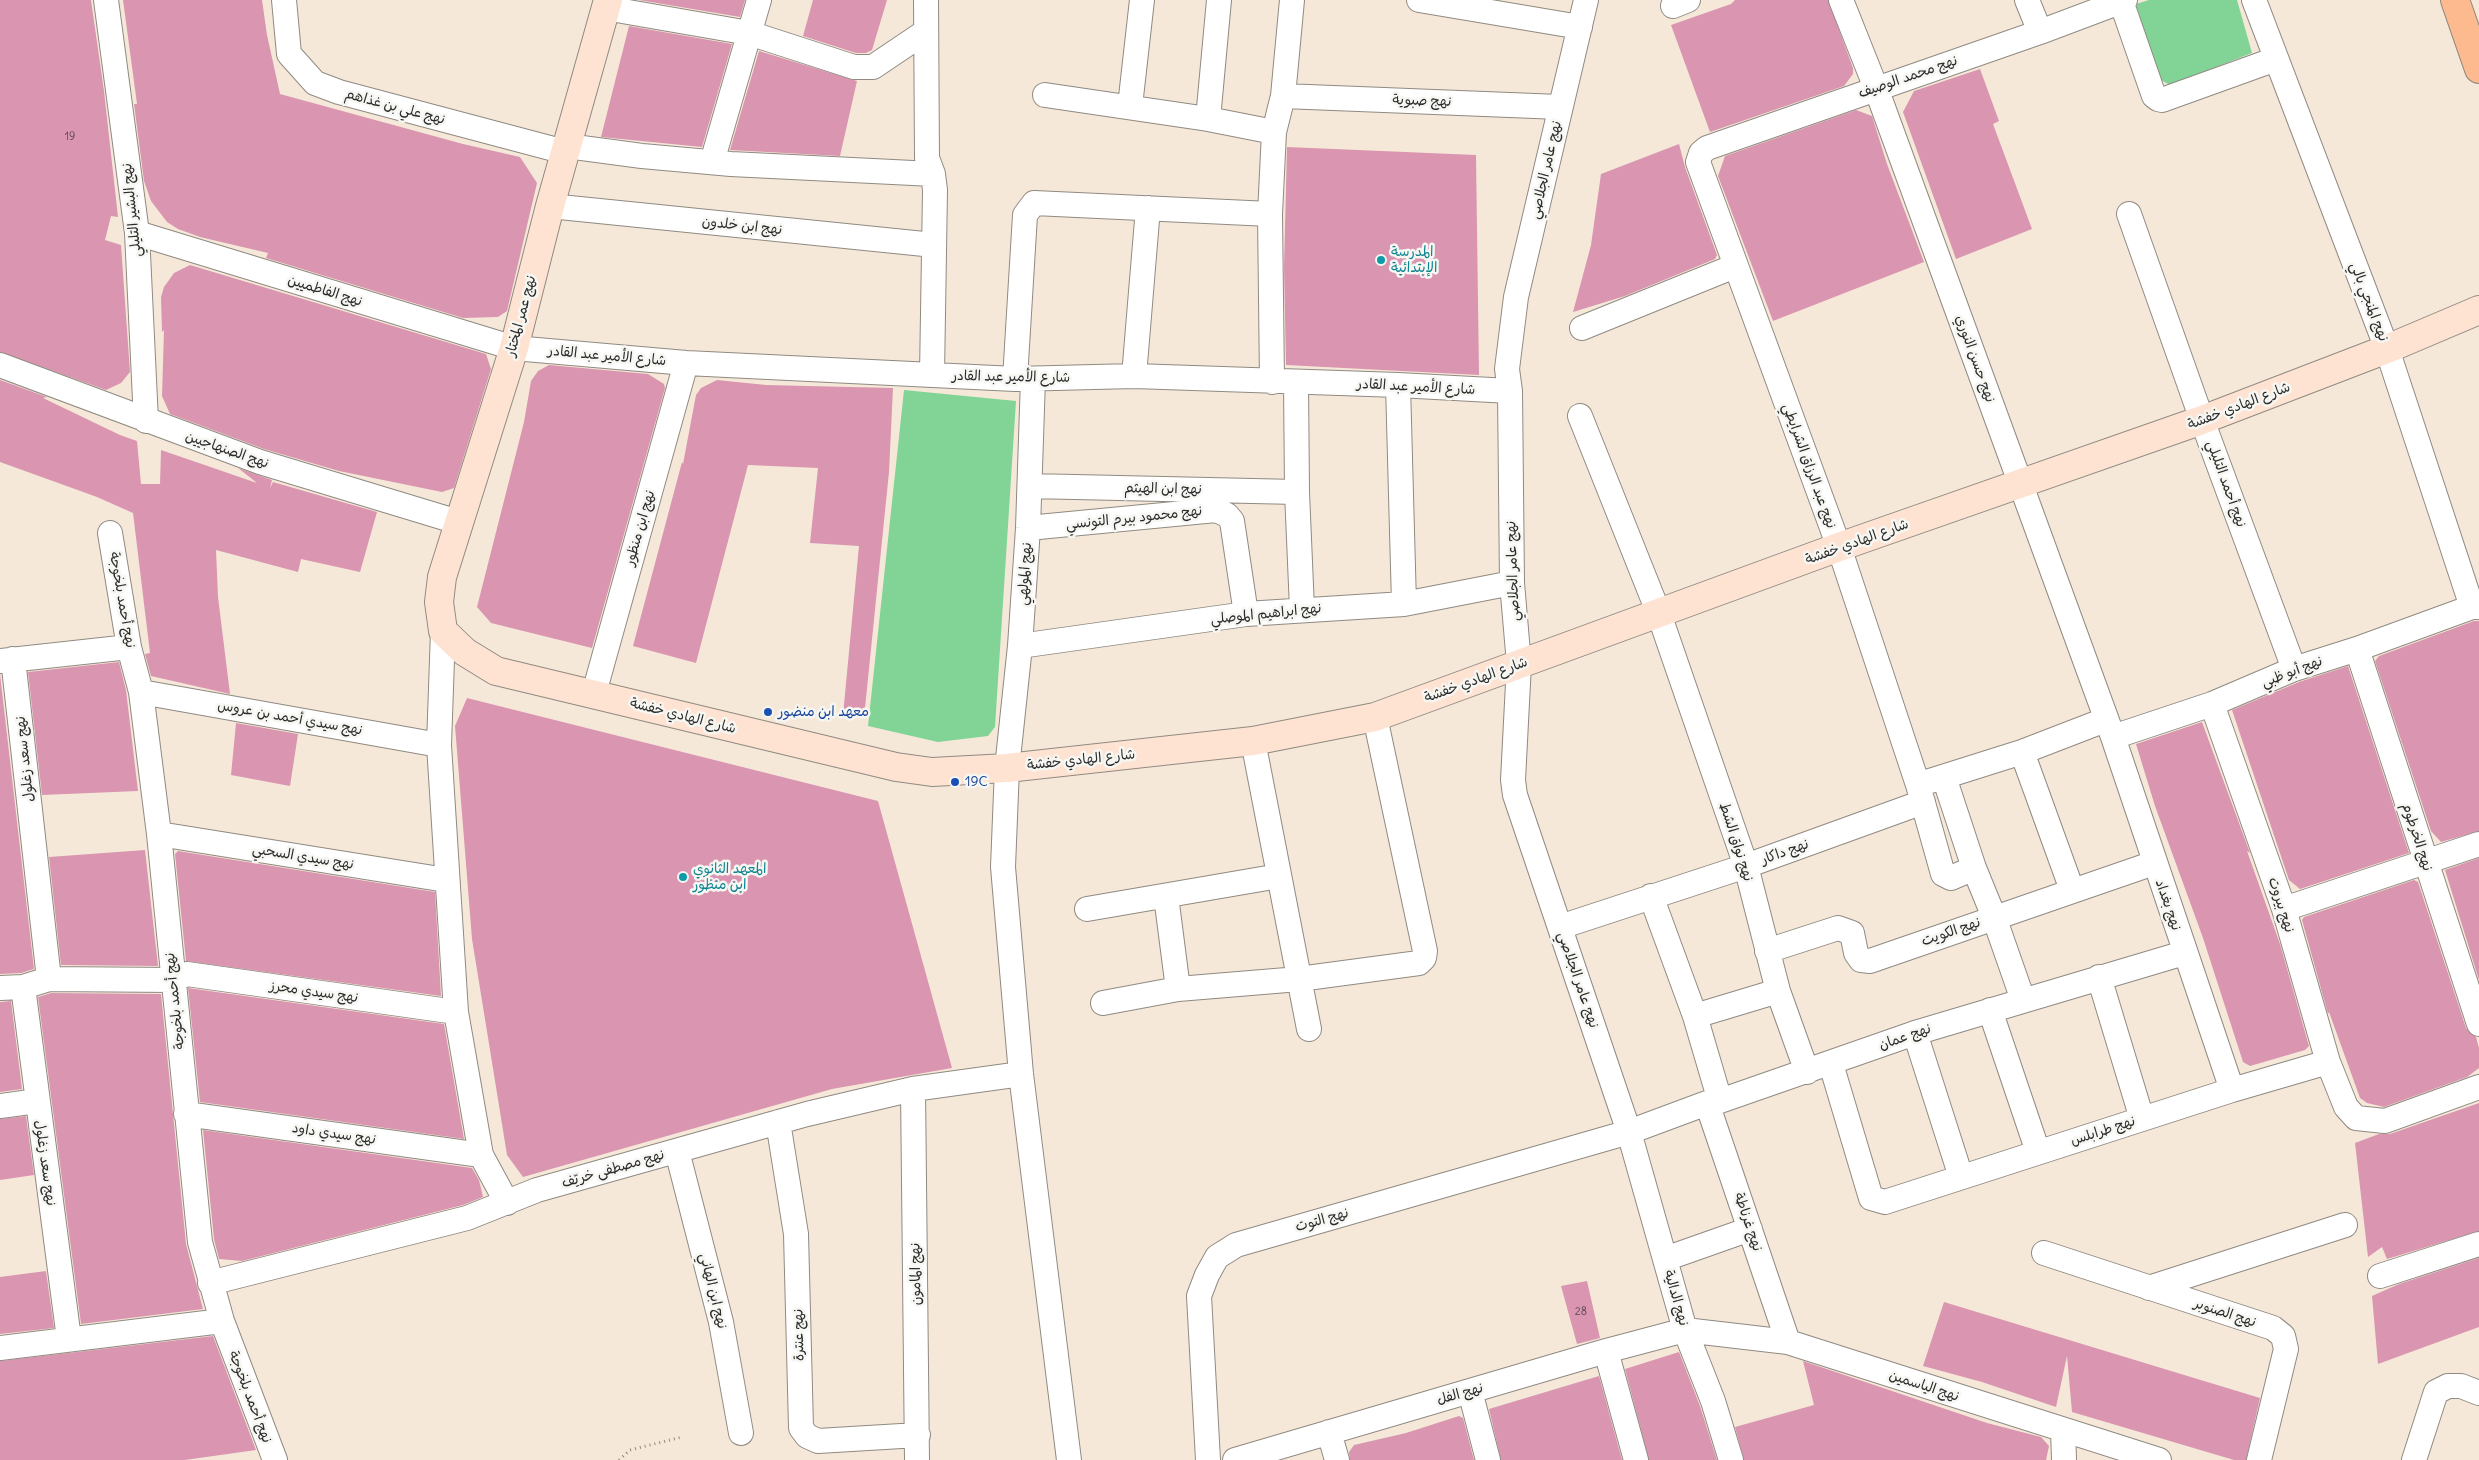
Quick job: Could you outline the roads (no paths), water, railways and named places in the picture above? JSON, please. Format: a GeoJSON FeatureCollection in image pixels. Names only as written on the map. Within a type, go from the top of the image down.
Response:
{"type":"FeatureCollection","features":[{"type":"Feature","properties":{"kind":"highway"},"geometry":{"type":"LineString","coordinates":[[2455,0],[2479,69]]}},
{"type":"Feature","properties":{"kind":"street","name":"نهج البشير التليلي"},"geometry":{"type":"LineString","coordinates":[[106,0],[137,233],[146,421]]}},
{"type":"Feature","properties":{"kind":"street","name":"نهج علي بن غذاهم"},"geometry":{"type":"LineString","coordinates":[[284,0],[289,54],[315,83],[339,92],[566,149],[712,162],[933,174]]}},
{"type":"Feature","properties":{"kind":"street"},"geometry":{"type":"LineString","coordinates":[[712,162],[758,0]]}},
{"type":"Feature","properties":{"kind":"street"},"geometry":{"type":"LineString","coordinates":[[926,0],[927,158],[933,174],[932,375]]}},
{"type":"Feature","properties":{"kind":"street"},"geometry":{"type":"LineString","coordinates":[[1130,106],[1142,0]]}},
{"type":"Feature","properties":{"kind":"street"},"geometry":{"type":"LineString","coordinates":[[1208,118],[1219,0]]}},
{"type":"Feature","properties":{"kind":"street"},"geometry":{"type":"LineString","coordinates":[[1272,382],[1270,214],[1274,132],[1283,96],[1292,0]]}},
{"type":"Feature","properties":{"kind":"street"},"geometry":{"type":"LineString","coordinates":[[1419,0],[1580,28]]}},
{"type":"Feature","properties":{"kind":"street","name":"نهج عامر الجلاصي"},"geometry":{"type":"LineString","coordinates":[[1586,0],[1516,297],[1507,369],[1510,391],[1512,583],[1519,664],[1513,760],[1515,795],[1630,1132]]}},
{"type":"Feature","properties":{"kind":"street","name":"نهج حسن النوري"},"geometry":{"type":"LineString","coordinates":[[1841,0],[1876,88],[2109,729]]}},
{"type":"Feature","properties":{"kind":"street"},"geometry":{"type":"LineString","coordinates":[[2027,0],[2040,32]]}},
{"type":"Feature","properties":{"kind":"street","name":"نهج المنجي بالي"},"geometry":{"type":"LineString","coordinates":[[2254,0],[2387,349],[2475,607]]}},
{"type":"Feature","properties":{"kind":"street"},"geometry":{"type":"LineString","coordinates":[[2123,1],[2154,96],[2158,99],[2162,100],[2276,59]]}},
{"type":"Feature","properties":{"kind":"street","name":"نهج محمد الوصيف"},"geometry":{"type":"LineString","coordinates":[[1698,162],[1702,153],[1708,148],[2040,32],[2123,1]]}},
{"type":"Feature","properties":{"kind":"street","name":"نهج عمر المختار"},"geometry":{"type":"LineString","coordinates":[[443,631],[438,602],[441,585],[458,522],[514,348],[550,206],[606,4]]}},
{"type":"Feature","properties":{"kind":"street"},"geometry":{"type":"LineString","coordinates":[[606,4],[749,33],[862,68],[873,67],[925,32]]}},
{"type":"Feature","properties":{"kind":"street"},"geometry":{"type":"LineString","coordinates":[[1045,94],[1208,118],[1274,132]]}},
{"type":"Feature","properties":{"kind":"street","name":"نهج صبوية"},"geometry":{"type":"LineString","coordinates":[[1283,96],[1560,106]]}},
{"type":"Feature","properties":{"kind":"street","name":"نهج عبد الرزاق الشرايطي"},"geometry":{"type":"LineString","coordinates":[[1698,162],[1840,548],[1921,793],[1943,874],[1951,878],[1974,868]]}},
{"type":"Feature","properties":{"kind":"street","name":"نهج المولهي"},"geometry":{"type":"LineString","coordinates":[[1071,1459],[1021,1074],[1003,867],[1007,768],[1020,646],[1030,486],[1024,379],[1025,215],[1028,208],[1034,203],[1048,202],[1148,208]]}},
{"type":"Feature","properties":{"kind":"street","name":"نهج ابن خلدون"},"geometry":{"type":"LineString","coordinates":[[550,206],[934,246]]}},
{"type":"Feature","properties":{"kind":"street"},"geometry":{"type":"LineString","coordinates":[[1134,376],[1148,208],[1270,214]]}},
{"type":"Feature","properties":{"kind":"street","name":"نهج أحمد التليلي"},"geometry":{"type":"LineString","coordinates":[[2129,214],[2202,420],[2294,669]]}},
{"type":"Feature","properties":{"kind":"street","name":"نهج الفاطميين"},"geometry":{"type":"LineString","coordinates":[[137,233],[514,348]]}},
{"type":"Feature","properties":{"kind":"street"},"geometry":{"type":"LineString","coordinates":[[1582,328],[1735,266]]}},
{"type":"Feature","properties":{"kind":"street","name":"شارع الهادي خفشة"},"geometry":{"type":"LineString","coordinates":[[443,631],[465,652],[496,671],[594,693],[757,735],[896,767],[932,772],[1007,768],[1252,741],[1375,717],[1840,548],[2202,420],[2387,349],[2479,310]]}},
{"type":"Feature","properties":{"kind":"street","name":"شارع الأمير عبد القادر"},"geometry":{"type":"LineString","coordinates":[[514,348],[686,363],[1024,379],[1134,376],[1398,385],[1510,391]]}},
{"type":"Feature","properties":{"kind":"street","name":"نهج ابن منظور"},"geometry":{"type":"LineString","coordinates":[[594,693],[686,363]]}},
{"type":"Feature","properties":{"kind":"street","name":"نهج الصنهاجيين"},"geometry":{"type":"LineString","coordinates":[[0,365],[260,462],[458,522]]}},
{"type":"Feature","properties":{"kind":"street"},"geometry":{"type":"LineString","coordinates":[[1296,383],[1297,492],[1302,608]]}},
{"type":"Feature","properties":{"kind":"street"},"geometry":{"type":"LineString","coordinates":[[1398,385],[1404,604]]}},
{"type":"Feature","properties":{"kind":"street","name":"نهج نواق الشط"},"geometry":{"type":"LineString","coordinates":[[1580,416],[1659,614],[1746,866],[1778,991],[1806,1072]]}},
{"type":"Feature","properties":{"kind":"street","name":"نهج ابن الهيثم"},"geometry":{"type":"LineString","coordinates":[[1030,486],[1297,492]]}},
{"type":"Feature","properties":{"kind":"street","name":"نهج محمود بيرم التونسي"},"geometry":{"type":"LineString","coordinates":[[1028,528],[1216,510],[1227,515],[1232,521],[1246,614]]}},
{"type":"Feature","properties":{"kind":"street","name":"نهج أحمد بلخوجة"},"geometry":{"type":"LineString","coordinates":[[110,533],[129,646],[142,692],[159,834],[200,1242],[222,1321],[274,1460]]}},
{"type":"Feature","properties":{"kind":"street","name":"نهج ابراهيم الموصلي"},"geometry":{"type":"LineString","coordinates":[[1020,646],[1246,614],[1302,608],[1404,604],[1512,583]]}},
{"type":"Feature","properties":{"kind":"street","name":"نهج أبو ظبي"},"geometry":{"type":"LineString","coordinates":[[1921,793],[1944,777],[2022,752],[2212,704],[2294,669],[2475,607]]}},
{"type":"Feature","properties":{"kind":"street"},"geometry":{"type":"LineString","coordinates":[[443,631],[439,745],[446,880],[456,1012],[481,1155],[506,1203]]}},
{"type":"Feature","properties":{"kind":"street"},"geometry":{"type":"LineString","coordinates":[[7,660],[129,646]]}},
{"type":"Feature","properties":{"kind":"street","name":"نهج الخرطوم"},"geometry":{"type":"LineString","coordinates":[[2357,649],[2479,1024]]}},
{"type":"Feature","properties":{"kind":"street","name":"نهج سعد زغلول"},"geometry":{"type":"LineString","coordinates":[[7,660],[49,979]]}},
{"type":"Feature","properties":{"kind":"street","name":"نهج سيدي أحمد بن عروس"},"geometry":{"type":"LineString","coordinates":[[142,692],[439,745]]}},
{"type":"Feature","properties":{"kind":"street","name":"نهج بيروت"},"geometry":{"type":"LineString","coordinates":[[2212,704],[2284,909],[2328,1062],[2346,1107],[2356,1118],[2385,1121],[2479,1087]]}},
{"type":"Feature","properties":{"kind":"street"},"geometry":{"type":"LineString","coordinates":[[1103,1003],[1178,989],[1299,979],[1419,963],[1424,958],[1425,951],[1375,717]]}},
{"type":"Feature","properties":{"kind":"street","name":"نهج بغداد"},"geometry":{"type":"LineString","coordinates":[[2109,729],[2232,1090]]}},
{"type":"Feature","properties":{"kind":"street"},"geometry":{"type":"LineString","coordinates":[[1252,741],[1309,1029]]}},
{"type":"Feature","properties":{"kind":"street"},"geometry":{"type":"LineString","coordinates":[[2022,752],[2072,890]]}},
{"type":"Feature","properties":{"kind":"street"},"geometry":{"type":"LineString","coordinates":[[1944,777],[1974,868],[1994,917],[2023,1000]]}},
{"type":"Feature","properties":{"kind":"street","name":"نهج داكار"},"geometry":{"type":"LineString","coordinates":[[1560,927],[1746,866],[1921,793]]}},
{"type":"Feature","properties":{"kind":"street","name":"نهج سيدي السحبي"},"geometry":{"type":"LineString","coordinates":[[159,834],[446,880]]}},
{"type":"Feature","properties":{"kind":"street"},"geometry":{"type":"LineString","coordinates":[[2284,909],[2479,844]]}},
{"type":"Feature","properties":{"kind":"street","name":"نهج الكويت"},"geometry":{"type":"LineString","coordinates":[[1767,952],[1838,928],[1852,933],[1856,953],[1861,960],[1870,961],[2072,890],[2154,864]]}},
{"type":"Feature","properties":{"kind":"street"},"geometry":{"type":"LineString","coordinates":[[1087,909],[1279,876]]}},
{"type":"Feature","properties":{"kind":"street"},"geometry":{"type":"LineString","coordinates":[[1166,896],[1178,989]]}},
{"type":"Feature","properties":{"kind":"street","name":"نهج غرناطة"},"geometry":{"type":"LineString","coordinates":[[1651,896],[1695,1016],[1714,1102],[1750,1229],[1788,1342]]}},
{"type":"Feature","properties":{"kind":"street","name":"نهج عمان"},"geometry":{"type":"LineString","coordinates":[[1630,1132],[1831,1064],[1915,1033],[2184,952]]}},
{"type":"Feature","properties":{"kind":"street","name":"نهج سيدي محرز"},"geometry":{"type":"LineString","coordinates":[[0,988],[23,987],[49,979],[173,980],[187,974],[456,1012]]}},
{"type":"Feature","properties":{"kind":"street"},"geometry":{"type":"LineString","coordinates":[[2099,977],[2142,1118]]}},
{"type":"Feature","properties":{"kind":"street","name":"نهج سعد زغلول"},"geometry":{"type":"LineString","coordinates":[[23,987],[69,1339]]}},
{"type":"Feature","properties":{"kind":"street"},"geometry":{"type":"LineString","coordinates":[[1695,1016],[1778,991]]}},
{"type":"Feature","properties":{"kind":"street"},"geometry":{"type":"LineString","coordinates":[[1990,1010],[2038,1152]]}},
{"type":"Feature","properties":{"kind":"street"},"geometry":{"type":"LineString","coordinates":[[1915,1033],[1961,1177]]}},
{"type":"Feature","properties":{"kind":"street","name":"نهج طرابلس"},"geometry":{"type":"LineString","coordinates":[[1831,1064],[1871,1198],[1879,1202],[1885,1202],[2142,1118],[2328,1062]]}},
{"type":"Feature","properties":{"kind":"street","name":"نهج مصطفى خريّف"},"geometry":{"type":"LineString","coordinates":[[210,1283],[467,1218],[537,1190],[778,1122],[913,1089],[1021,1074]]}},
{"type":"Feature","properties":{"kind":"street","name":"نهج المامون"},"geometry":{"type":"LineString","coordinates":[[913,1089],[917,1460]]}},
{"type":"Feature","properties":{"kind":"street"},"geometry":{"type":"LineString","coordinates":[[0,1106],[37,1101]]}},
{"type":"Feature","properties":{"kind":"street","name":"نهج سيدي داود"},"geometry":{"type":"LineString","coordinates":[[186,1114],[481,1155]]}},
{"type":"Feature","properties":{"kind":"street","name":"نهج عنترة"},"geometry":{"type":"LineString","coordinates":[[778,1122],[796,1234],[801,1428],[807,1436],[818,1441],[918,1435]]}},
{"type":"Feature","properties":{"kind":"street","name":"نهج الدالية"},"geometry":{"type":"LineString","coordinates":[[1630,1132],[1685,1330],[1713,1401],[1731,1460]]}},
{"type":"Feature","properties":{"kind":"street","name":"نهج التوت"},"geometry":{"type":"LineString","coordinates":[[1208,1460],[1200,1296],[1206,1275],[1217,1257],[1236,1245],[1630,1132]]}},
{"type":"Feature","properties":{"kind":"street","name":"نهج ابن الهاني"},"geometry":{"type":"LineString","coordinates":[[677,1151],[721,1322],[741,1432]]}},
{"type":"Feature","properties":{"kind":"street"},"geometry":{"type":"LineString","coordinates":[[2149,1288],[2345,1225]]}},
{"type":"Feature","properties":{"kind":"street"},"geometry":{"type":"LineString","coordinates":[[1665,1259],[1750,1229]]}},
{"type":"Feature","properties":{"kind":"street"},"geometry":{"type":"LineString","coordinates":[[2380,1276],[2479,1244]]}},
{"type":"Feature","properties":{"kind":"street","name":"نهج الصنوبر"},"geometry":{"type":"LineString","coordinates":[[2044,1253],[2273,1328],[2283,1336],[2286,1349],[2259,1460]]}},
{"type":"Feature","properties":{"kind":"street"},"geometry":{"type":"LineString","coordinates":[[0,1348],[222,1321]]}},
{"type":"Feature","properties":{"kind":"street","name":"نهج الياسمين"},"geometry":{"type":"LineString","coordinates":[[1685,1330],[1788,1342],[2159,1460]]}},
{"type":"Feature","properties":{"kind":"street","name":"نهج الفل"},"geometry":{"type":"LineString","coordinates":[[1235,1460],[1606,1351],[1685,1330]]}},
{"type":"Feature","properties":{"kind":"street"},"geometry":{"type":"LineString","coordinates":[[1606,1351],[1636,1460]]}},
{"type":"Feature","properties":{"kind":"street"},"geometry":{"type":"LineString","coordinates":[[2414,1460],[2436,1392],[2448,1386],[2460,1386],[2479,1393]]}},
{"type":"Feature","properties":{"kind":"street"},"geometry":{"type":"LineString","coordinates":[[1470,1392],[1488,1460]]}},
{"type":"Feature","properties":{"kind":"street"},"geometry":{"type":"LineString","coordinates":[[2063,1430],[2064,1460]]}},
{"type":"Feature","properties":{"kind":"street"},"geometry":{"type":"LineString","coordinates":[[1329,1432],[1337,1460]]}},
{"type":"Feature","properties":{"kind":"place","name":"المدرسة الإبتدائية"},"geometry":{"type":"Point","coordinates":[1381,260]}},
{"type":"Feature","properties":{"kind":"place","name":"معهد ابن منضور"},"geometry":{"type":"Point","coordinates":[768,712]}},
{"type":"Feature","properties":{"kind":"place","name":"19C"},"geometry":{"type":"Point","coordinates":[955,782]}},
{"type":"Feature","properties":{"kind":"place","name":"المعهد الثانوي ابن منظور"},"geometry":{"type":"Point","coordinates":[683,877]}}]}
